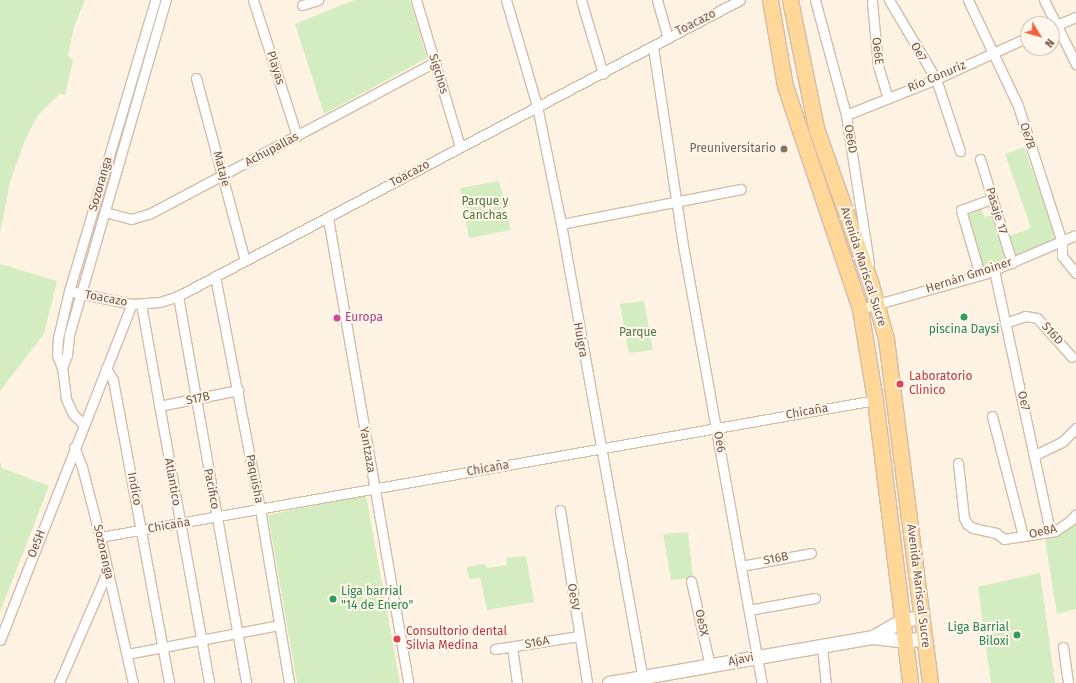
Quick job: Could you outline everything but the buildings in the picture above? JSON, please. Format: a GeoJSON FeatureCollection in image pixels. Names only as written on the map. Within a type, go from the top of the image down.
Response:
{"type":"FeatureCollection","features":[{"type":"Feature","properties":{"kind":"main road","name":"Avenida Mariscal Sucre"},"geometry":{"type":"LineString","coordinates":[[770,0],[785,86],[860,309],[875,400],[910,683]]}},
{"type":"Feature","properties":{"kind":"main road","name":"Avenida Mariscal Sucre"},"geometry":{"type":"LineString","coordinates":[[790,0],[816,128],[878,304],[886,339],[930,683]]}},
{"type":"Feature","properties":{"kind":"street","name":"Sozoranga"},"geometry":{"type":"LineString","coordinates":[[83,424],[73,414],[66,400],[62,368],[57,355],[58,338],[69,291],[155,0]]}},
{"type":"Feature","properties":{"kind":"street","name":"Sozoranga"},"geometry":{"type":"LineString","coordinates":[[62,368],[80,294],[166,0]]}},
{"type":"Feature","properties":{"kind":"street","name":"Playas"},"geometry":{"type":"LineString","coordinates":[[253,0],[297,136]]}},
{"type":"Feature","properties":{"kind":"street"},"geometry":{"type":"LineString","coordinates":[[302,5],[318,0]]}},
{"type":"Feature","properties":{"kind":"street","name":"Sigchos"},"geometry":{"type":"LineString","coordinates":[[416,0],[460,147]]}},
{"type":"Feature","properties":{"kind":"street","name":"Huigra"},"geometry":{"type":"LineString","coordinates":[[506,0],[537,106],[561,224],[600,449],[643,680]]}},
{"type":"Feature","properties":{"kind":"street"},"geometry":{"type":"LineString","coordinates":[[581,0],[603,74]]}},
{"type":"Feature","properties":{"kind":"street"},"geometry":{"type":"LineString","coordinates":[[657,0],[668,38]]}},
{"type":"Feature","properties":{"kind":"street","name":"Oe6D"},"geometry":{"type":"LineString","coordinates":[[815,0],[846,115],[867,244],[870,281]]}},
{"type":"Feature","properties":{"kind":"street","name":"Oe7"},"geometry":{"type":"LineString","coordinates":[[889,0],[936,79],[960,151]]}},
{"type":"Feature","properties":{"kind":"street","name":"Oe7B"},"geometry":{"type":"LineString","coordinates":[[968,0],[1018,106],[1062,242],[1062,256],[1076,272]]}},
{"type":"Feature","properties":{"kind":"street"},"geometry":{"type":"LineString","coordinates":[[1044,0],[1050,16]]}},
{"type":"Feature","properties":{"kind":"street","name":"Toacazo"},"geometry":{"type":"LineString","coordinates":[[69,291],[132,304],[141,304],[178,296],[328,218],[537,106],[603,74],[736,1]]}},
{"type":"Feature","properties":{"kind":"street","name":"Oe6E"},"geometry":{"type":"LineString","coordinates":[[872,2],[878,66],[888,98]]}},
{"type":"Feature","properties":{"kind":"street"},"geometry":{"type":"LineString","coordinates":[[1060,24],[1076,17]]}},
{"type":"Feature","properties":{"kind":"street"},"geometry":{"type":"LineString","coordinates":[[1060,36],[1076,64]]}},
{"type":"Feature","properties":{"kind":"street","name":"Río Conuriz"},"geometry":{"type":"LineString","coordinates":[[846,115],[936,79],[1020,41]]}},
{"type":"Feature","properties":{"kind":"street","name":"Oe6"},"geometry":{"type":"LineString","coordinates":[[653,47],[677,201],[762,683]]}},
{"type":"Feature","properties":{"kind":"street","name":"Achupallas"},"geometry":{"type":"LineString","coordinates":[[105,212],[131,218],[140,218],[222,177],[435,62]]}},
{"type":"Feature","properties":{"kind":"street","name":"Mataje"},"geometry":{"type":"LineString","coordinates":[[196,78],[245,261]]}},
{"type":"Feature","properties":{"kind":"street","name":"Pasaje 17"},"geometry":{"type":"LineString","coordinates":[[980,159],[1012,262]]}},
{"type":"Feature","properties":{"kind":"street"},"geometry":{"type":"LineString","coordinates":[[561,224],[741,189]]}},
{"type":"Feature","properties":{"kind":"street"},"geometry":{"type":"LineString","coordinates":[[980,275],[961,210],[992,199]]}},
{"type":"Feature","properties":{"kind":"street","name":"Yantzaza"},"geometry":{"type":"LineString","coordinates":[[328,218],[408,683]]}},
{"type":"Feature","properties":{"kind":"street","name":"Hernán Gmoiner"},"geometry":{"type":"LineString","coordinates":[[860,309],[980,275],[1062,242],[1076,234]]}},
{"type":"Feature","properties":{"kind":"street","name":"Oe7"},"geometry":{"type":"LineString","coordinates":[[994,270],[1035,455],[1050,532]]}},
{"type":"Feature","properties":{"kind":"street","name":"Paquisha"},"geometry":{"type":"LineString","coordinates":[[215,276],[260,509],[289,683]]}},
{"type":"Feature","properties":{"kind":"street","name":"Pacifico"},"geometry":{"type":"LineString","coordinates":[[178,296],[194,400],[217,517],[246,683]]}},
{"type":"Feature","properties":{"kind":"street"},"geometry":{"type":"LineString","coordinates":[[74,447],[132,304]]}},
{"type":"Feature","properties":{"kind":"street","name":"Atlantico"},"geometry":{"type":"LineString","coordinates":[[141,304],[200,641],[209,683]]}},
{"type":"Feature","properties":{"kind":"street","name":"S16D"},"geometry":{"type":"LineString","coordinates":[[1005,323],[1025,316],[1036,318],[1072,357]]}},
{"type":"Feature","properties":{"kind":"street","name":"Indico"},"geometry":{"type":"LineString","coordinates":[[106,368],[114,380],[169,683]]}},
{"type":"Feature","properties":{"kind":"street","name":"S17B"},"geometry":{"type":"LineString","coordinates":[[159,406],[238,390]]}},
{"type":"Feature","properties":{"kind":"street","name":"Chicaña"},"geometry":{"type":"LineString","coordinates":[[100,537],[875,400]]}},
{"type":"Feature","properties":{"kind":"street"},"geometry":{"type":"LineString","coordinates":[[992,416],[1022,536]]}},
{"type":"Feature","properties":{"kind":"street"},"geometry":{"type":"LineString","coordinates":[[1035,455],[1062,442],[1076,428]]}},
{"type":"Feature","properties":{"kind":"street","name":"Sozoranga"},"geometry":{"type":"LineString","coordinates":[[74,447],[82,467],[100,537],[133,683]]}},
{"type":"Feature","properties":{"kind":"street","name":"Oe5H"},"geometry":{"type":"LineString","coordinates":[[0,640],[74,447]]}},
{"type":"Feature","properties":{"kind":"street","name":"Oe8A"},"geometry":{"type":"LineString","coordinates":[[958,464],[966,524],[973,528],[996,533],[1004,539],[1050,532],[1064,526],[1076,514]]}},
{"type":"Feature","properties":{"kind":"street","name":"Oe5V"},"geometry":{"type":"LineString","coordinates":[[560,510],[587,683]]}},
{"type":"Feature","properties":{"kind":"street","name":"S16B"},"geometry":{"type":"LineString","coordinates":[[741,566],[811,552]]}},
{"type":"Feature","properties":{"kind":"street"},"geometry":{"type":"LineString","coordinates":[[59,683],[108,570]]}},
{"type":"Feature","properties":{"kind":"street","name":"Oe5X"},"geometry":{"type":"LineString","coordinates":[[691,580],[710,666]]}},
{"type":"Feature","properties":{"kind":"street"},"geometry":{"type":"LineString","coordinates":[[749,610],[815,598]]}},
{"type":"Feature","properties":{"kind":"street","name":"Ajavi"},"geometry":{"type":"LineString","coordinates":[[873,637],[903,620],[922,617]]}},
{"type":"Feature","properties":{"kind":"street"},"geometry":{"type":"LineString","coordinates":[[127,654],[163,649],[279,625]]}},
{"type":"Feature","properties":{"kind":"street","name":"S16A"},"geometry":{"type":"LineString","coordinates":[[495,649],[579,636]]}},
{"type":"Feature","properties":{"kind":"street","name":"Ajavi"},"geometry":{"type":"LineString","coordinates":[[609,683],[643,680],[758,657],[873,637],[905,641],[924,638]]}},
{"type":"Feature","properties":{"kind":"street"},"geometry":{"type":"LineString","coordinates":[[512,647],[517,683]]}},
{"type":"Feature","properties":{"kind":"street"},"geometry":{"type":"LineString","coordinates":[[822,647],[826,683]]}},
{"type":"Feature","properties":{"kind":"street"},"geometry":{"type":"LineString","coordinates":[[1063,647],[1068,683]]}},
{"type":"Feature","properties":{"kind":"green space"},"geometry":{"type":"Polygon","coordinates":[[[0,0],[85,0],[74,27],[68,56],[73,60],[65,95],[60,94],[38,115],[25,140],[10,182],[0,233],[0,0]]]}},
{"type":"Feature","properties":{"kind":"green space"},"geometry":{"type":"Polygon","coordinates":[[[354,0],[410,0],[427,58],[324,114],[295,24],[354,0]]]}},
{"type":"Feature","properties":{"kind":"green space"},"geometry":{"type":"Polygon","coordinates":[[[1024,147],[1057,240],[1014,256],[1007,237],[1031,228],[1005,154],[1024,147]]]}},
{"type":"Feature","properties":{"kind":"green space","name":"Parque y Canchas"},"geometry":{"type":"Polygon","coordinates":[[[499,181],[511,230],[469,238],[460,188],[499,181]]]}},
{"type":"Feature","properties":{"kind":"green space"},"geometry":{"type":"Polygon","coordinates":[[[980,203],[984,217],[994,214],[1008,261],[981,269],[963,209],[980,203]]]}},
{"type":"Feature","properties":{"kind":"green space"},"geometry":{"type":"Polygon","coordinates":[[[0,264],[57,281],[44,334],[0,391],[0,264]]]}},
{"type":"Feature","properties":{"kind":"green space","name":"Parque"},"geometry":{"type":"Polygon","coordinates":[[[644,301],[653,350],[629,353],[620,304],[644,301]]]}},
{"type":"Feature","properties":{"kind":"green space"},"geometry":{"type":"Polygon","coordinates":[[[0,461],[2,468],[49,486],[0,612],[0,461]]]}},
{"type":"Feature","properties":{"kind":"green space","name":"Liga barrial \"14 de Enero\""},"geometry":{"type":"Polygon","coordinates":[[[366,495],[400,683],[297,683],[268,515],[366,495]]]}},
{"type":"Feature","properties":{"kind":"green space"},"geometry":{"type":"Polygon","coordinates":[[[1076,518],[1076,609],[1057,614],[1045,540],[1063,532],[1076,518]]]}},
{"type":"Feature","properties":{"kind":"green space"},"geometry":{"type":"Polygon","coordinates":[[[688,532],[693,578],[671,580],[663,534],[688,532]]]}},
{"type":"Feature","properties":{"kind":"green space"},"geometry":{"type":"Polygon","coordinates":[[[526,556],[534,602],[487,610],[480,578],[469,579],[467,567],[485,564],[487,568],[507,565],[506,558],[526,556]]]}},
{"type":"Feature","properties":{"kind":"green space","name":"Liga Barrial Biloxi"},"geometry":{"type":"Polygon","coordinates":[[[1040,573],[1055,683],[991,683],[978,587],[1040,573]]]}},
{"type":"Feature","properties":{"kind":"place","name":"Preuniversitario"},"geometry":{"type":"Point","coordinates":[784,149]}},
{"type":"Feature","properties":{"kind":"place","name":"piscina Daysi"},"geometry":{"type":"Point","coordinates":[964,317]}},
{"type":"Feature","properties":{"kind":"place","name":"Europa"},"geometry":{"type":"Point","coordinates":[337,318]}},
{"type":"Feature","properties":{"kind":"place","name":"Laboratorio Clinico"},"geometry":{"type":"Point","coordinates":[900,384]}},
{"type":"Feature","properties":{"kind":"place","name":"Liga barrial \"14 de Enero\""},"geometry":{"type":"Point","coordinates":[333,599]}},
{"type":"Feature","properties":{"kind":"place","name":"Liga Barrial Biloxi"},"geometry":{"type":"Point","coordinates":[1017,635]}},
{"type":"Feature","properties":{"kind":"place","name":"Consultorio dental Silvia Medina"},"geometry":{"type":"Point","coordinates":[397,639]}}]}
